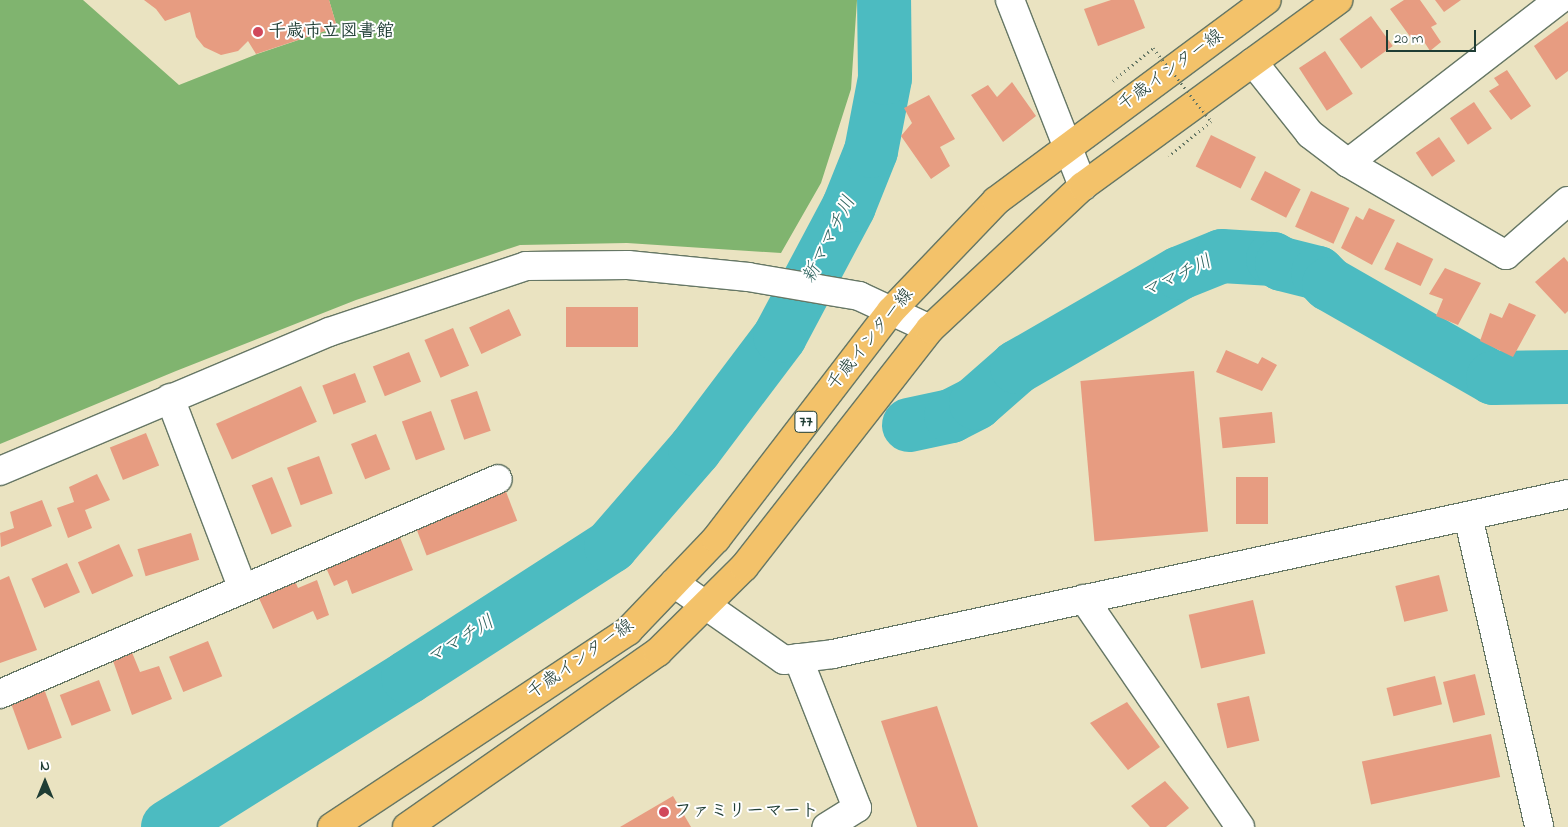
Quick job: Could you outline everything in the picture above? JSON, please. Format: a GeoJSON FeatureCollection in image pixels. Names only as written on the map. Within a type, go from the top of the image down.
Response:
{"type":"FeatureCollection","features":[{"type":"Feature","properties":{"kind":"main road","name":"千歳インター線"},"geometry":{"type":"LineString","coordinates":[[332,827],[628,631],[716,539],[892,311],[996,201],[1066,147],[1267,0]]}},
{"type":"Feature","properties":{"kind":"main road","name":"77"},"geometry":{"type":"LineString","coordinates":[[407,827],[658,652],[744,567],[930,329],[1083,186],[1338,0]]}},
{"type":"Feature","properties":{"kind":"street"},"geometry":{"type":"LineString","coordinates":[[1010,0],[1066,147],[1083,186]]}},
{"type":"Feature","properties":{"kind":"street"},"geometry":{"type":"LineString","coordinates":[[1348,163],[1559,0]]}},
{"type":"Feature","properties":{"kind":"street"},"geometry":{"type":"LineString","coordinates":[[1253,62],[1310,134],[1348,163],[1506,255],[1568,201]]}},
{"type":"Feature","properties":{"kind":"street"},"geometry":{"type":"LineString","coordinates":[[0,471],[329,332],[526,266],[628,265],[748,277],[859,296],[930,329]]}},
{"type":"Feature","properties":{"kind":"street"},"geometry":{"type":"LineString","coordinates":[[170,398],[243,589]]}},
{"type":"Feature","properties":{"kind":"street"},"geometry":{"type":"LineString","coordinates":[[0,694],[498,479]]}},
{"type":"Feature","properties":{"kind":"street"},"geometry":{"type":"LineString","coordinates":[[674,583],[704,606],[784,660],[833,654],[1568,494]]}},
{"type":"Feature","properties":{"kind":"street"},"geometry":{"type":"LineString","coordinates":[[1468,516],[1539,827]]}},
{"type":"Feature","properties":{"kind":"street"},"geometry":{"type":"LineString","coordinates":[[1084,599],[1240,827]]}},
{"type":"Feature","properties":{"kind":"street"},"geometry":{"type":"LineString","coordinates":[[798,658],[857,808],[826,827]]}},
{"type":"Feature","properties":{"kind":"path"},"geometry":{"type":"LineString","coordinates":[[1113,81],[1153,48],[1211,122],[1169,156]]}},
{"type":"Feature","properties":{"kind":"green space"},"geometry":{"type":"Polygon","coordinates":[[[0,0],[83,0],[179,85],[257,54],[337,27],[329,0],[857,0],[851,89],[821,183],[781,253],[627,243],[520,245],[356,300],[176,371],[0,444],[0,0]]]}},
{"type":"Feature","properties":{"kind":"building","name":"千歳市立図書館"},"geometry":{"type":"Polygon","coordinates":[[[144,0],[329,0],[337,27],[256,54],[248,41],[238,51],[221,55],[204,47],[196,37],[190,12],[165,21],[156,9],[144,0]]]}},
{"type":"Feature","properties":{"kind":"building"},"geometry":{"type":"Polygon","coordinates":[[[1111,0],[1134,0],[1145,28],[1098,46],[1084,9],[1111,0]]]}},
{"type":"Feature","properties":{"kind":"building"},"geometry":{"type":"Polygon","coordinates":[[[1404,0],[1420,0],[1437,24],[1431,27],[1441,42],[1430,51],[1421,37],[1414,42],[1390,9],[1404,0]]]}},
{"type":"Feature","properties":{"kind":"building"},"geometry":{"type":"Polygon","coordinates":[[[1435,0],[1461,0],[1444,12],[1435,0]]]}},
{"type":"Feature","properties":{"kind":"building"},"geometry":{"type":"Polygon","coordinates":[[[1371,16],[1393,46],[1361,69],[1339,39],[1371,16]]]}},
{"type":"Feature","properties":{"kind":"building"},"geometry":{"type":"Polygon","coordinates":[[[1568,21],[1568,71],[1556,80],[1534,46],[1568,21]]]}},
{"type":"Feature","properties":{"kind":"building"},"geometry":{"type":"Polygon","coordinates":[[[1325,51],[1353,94],[1327,111],[1299,68],[1325,51]]]}},
{"type":"Feature","properties":{"kind":"building"},"geometry":{"type":"Polygon","coordinates":[[[1507,70],[1531,106],[1511,120],[1489,91],[1499,85],[1494,78],[1507,70]]]}},
{"type":"Feature","properties":{"kind":"building"},"geometry":{"type":"Polygon","coordinates":[[[1012,82],[1036,116],[1003,142],[971,95],[988,85],[997,97],[1012,82]]]}},
{"type":"Feature","properties":{"kind":"building"},"geometry":{"type":"Polygon","coordinates":[[[929,95],[955,139],[940,147],[950,166],[931,179],[901,136],[912,123],[904,108],[929,95]]]}},
{"type":"Feature","properties":{"kind":"building"},"geometry":{"type":"Polygon","coordinates":[[[1474,102],[1492,129],[1468,145],[1450,118],[1474,102]]]}},
{"type":"Feature","properties":{"kind":"building"},"geometry":{"type":"Polygon","coordinates":[[[1211,135],[1256,157],[1241,188],[1196,166],[1211,135]]]}},
{"type":"Feature","properties":{"kind":"building"},"geometry":{"type":"Polygon","coordinates":[[[1439,137],[1455,161],[1432,177],[1416,153],[1439,137]]]}},
{"type":"Feature","properties":{"kind":"building"},"geometry":{"type":"Polygon","coordinates":[[[1265,171],[1301,189],[1286,218],[1250,200],[1265,171]]]}},
{"type":"Feature","properties":{"kind":"building"},"geometry":{"type":"Polygon","coordinates":[[[1311,191],[1349,208],[1334,244],[1295,227],[1311,191]]]}},
{"type":"Feature","properties":{"kind":"building"},"geometry":{"type":"Polygon","coordinates":[[[1369,208],[1395,220],[1372,265],[1341,248],[1356,216],[1363,220],[1369,208]]]}},
{"type":"Feature","properties":{"kind":"building"},"geometry":{"type":"Polygon","coordinates":[[[1397,242],[1433,259],[1421,286],[1384,269],[1397,242]]]}},
{"type":"Feature","properties":{"kind":"building"},"geometry":{"type":"Polygon","coordinates":[[[1564,257],[1568,262],[1568,311],[1565,314],[1535,282],[1564,257]]]}},
{"type":"Feature","properties":{"kind":"building"},"geometry":{"type":"Polygon","coordinates":[[[1445,268],[1481,283],[1458,325],[1436,316],[1443,299],[1429,294],[1445,268]]]}},
{"type":"Feature","properties":{"kind":"building"},"geometry":{"type":"Polygon","coordinates":[[[1509,303],[1536,315],[1513,357],[1480,341],[1490,313],[1502,318],[1509,303]]]}},
{"type":"Feature","properties":{"kind":"building"},"geometry":{"type":"Polygon","coordinates":[[[566,307],[638,307],[638,347],[566,347],[566,307]]]}},
{"type":"Feature","properties":{"kind":"building"},"geometry":{"type":"Polygon","coordinates":[[[509,309],[521,335],[481,354],[469,328],[509,309]]]}},
{"type":"Feature","properties":{"kind":"building"},"geometry":{"type":"Polygon","coordinates":[[[453,328],[469,366],[440,378],[424,340],[453,328]]]}},
{"type":"Feature","properties":{"kind":"building"},"geometry":{"type":"Polygon","coordinates":[[[1226,350],[1258,364],[1262,357],[1277,365],[1262,391],[1216,372],[1226,350]]]}},
{"type":"Feature","properties":{"kind":"building"},"geometry":{"type":"Polygon","coordinates":[[[409,352],[421,382],[385,396],[373,367],[409,352]]]}},
{"type":"Feature","properties":{"kind":"building"},"geometry":{"type":"Polygon","coordinates":[[[1194,371],[1208,531],[1094,541],[1080,381],[1194,371]]]}},
{"type":"Feature","properties":{"kind":"building"},"geometry":{"type":"Polygon","coordinates":[[[355,373],[366,402],[333,414],[322,386],[355,373]]]}},
{"type":"Feature","properties":{"kind":"building"},"geometry":{"type":"Polygon","coordinates":[[[301,386],[317,422],[232,459],[216,424],[301,386]]]}},
{"type":"Feature","properties":{"kind":"building"},"geometry":{"type":"Polygon","coordinates":[[[477,391],[491,431],[464,440],[451,400],[477,391]]]}},
{"type":"Feature","properties":{"kind":"building"},"geometry":{"type":"Polygon","coordinates":[[[431,411],[445,450],[416,460],[402,422],[431,411]]]}},
{"type":"Feature","properties":{"kind":"building"},"geometry":{"type":"Polygon","coordinates":[[[1272,412],[1275,443],[1223,448],[1219,418],[1272,412]]]}},
{"type":"Feature","properties":{"kind":"building"},"geometry":{"type":"Polygon","coordinates":[[[146,433],[159,465],[123,480],[110,448],[146,433]]]}},
{"type":"Feature","properties":{"kind":"building"},"geometry":{"type":"Polygon","coordinates":[[[376,434],[390,469],[365,479],[351,444],[376,434]]]}},
{"type":"Feature","properties":{"kind":"building"},"geometry":{"type":"Polygon","coordinates":[[[319,456],[333,494],[301,505],[287,468],[319,456]]]}},
{"type":"Feature","properties":{"kind":"building"},"geometry":{"type":"Polygon","coordinates":[[[97,474],[110,500],[85,510],[92,528],[68,538],[57,508],[74,502],[69,487],[97,474]]]}},
{"type":"Feature","properties":{"kind":"building"},"geometry":{"type":"Polygon","coordinates":[[[272,477],[292,526],[271,534],[252,485],[272,477]]]}},
{"type":"Feature","properties":{"kind":"building"},"geometry":{"type":"Polygon","coordinates":[[[1236,477],[1268,477],[1268,524],[1236,524],[1236,477]]]}},
{"type":"Feature","properties":{"kind":"building"},"geometry":{"type":"Polygon","coordinates":[[[505,489],[517,521],[427,556],[414,524],[505,489]]]}},
{"type":"Feature","properties":{"kind":"building"},"geometry":{"type":"Polygon","coordinates":[[[42,500],[52,526],[1,547],[0,533],[14,528],[10,512],[42,500]]]}},
{"type":"Feature","properties":{"kind":"building"},"geometry":{"type":"Polygon","coordinates":[[[191,533],[199,560],[146,576],[137,549],[191,533]]]}},
{"type":"Feature","properties":{"kind":"building"},"geometry":{"type":"Polygon","coordinates":[[[399,535],[413,570],[352,594],[347,580],[334,586],[324,563],[399,535]]]}},
{"type":"Feature","properties":{"kind":"building"},"geometry":{"type":"Polygon","coordinates":[[[119,544],[133,576],[92,594],[78,562],[119,544]]]}},
{"type":"Feature","properties":{"kind":"building"},"geometry":{"type":"Polygon","coordinates":[[[67,563],[80,592],[44,608],[31,579],[67,563]]]}},
{"type":"Feature","properties":{"kind":"building"},"geometry":{"type":"Polygon","coordinates":[[[1439,575],[1448,611],[1404,622],[1395,586],[1439,575]]]}},
{"type":"Feature","properties":{"kind":"building"},"geometry":{"type":"Polygon","coordinates":[[[9,576],[37,650],[0,663],[0,580],[9,576]]]}},
{"type":"Feature","properties":{"kind":"building"},"geometry":{"type":"Polygon","coordinates":[[[294,579],[298,588],[317,580],[329,615],[317,620],[313,611],[273,629],[257,594],[294,579]]]}},
{"type":"Feature","properties":{"kind":"building"},"geometry":{"type":"Polygon","coordinates":[[[1253,600],[1265,654],[1201,668],[1189,615],[1253,600]]]}},
{"type":"Feature","properties":{"kind":"building"},"geometry":{"type":"Polygon","coordinates":[[[208,641],[222,676],[183,692],[169,657],[208,641]]]}},
{"type":"Feature","properties":{"kind":"building"},"geometry":{"type":"Polygon","coordinates":[[[131,650],[140,672],[159,666],[172,699],[132,715],[112,658],[131,650]]]}},
{"type":"Feature","properties":{"kind":"building"},"geometry":{"type":"Polygon","coordinates":[[[1475,674],[1485,715],[1453,723],[1443,682],[1475,674]]]}},
{"type":"Feature","properties":{"kind":"building"},"geometry":{"type":"Polygon","coordinates":[[[1435,676],[1442,704],[1394,716],[1386,688],[1435,676]]]}},
{"type":"Feature","properties":{"kind":"building"},"geometry":{"type":"Polygon","coordinates":[[[99,680],[111,711],[72,726],[60,695],[99,680]]]}},
{"type":"Feature","properties":{"kind":"building"},"geometry":{"type":"Polygon","coordinates":[[[43,686],[62,738],[28,750],[9,698],[43,686]]]}},
{"type":"Feature","properties":{"kind":"building"},"geometry":{"type":"Polygon","coordinates":[[[1249,696],[1259,741],[1227,748],[1217,703],[1249,696]]]}},
{"type":"Feature","properties":{"kind":"building"},"geometry":{"type":"Polygon","coordinates":[[[1127,702],[1160,747],[1128,770],[1090,723],[1127,702]]]}},
{"type":"Feature","properties":{"kind":"building"},"geometry":{"type":"Polygon","coordinates":[[[937,706],[978,827],[917,827],[881,721],[937,706]]]}},
{"type":"Feature","properties":{"kind":"building"},"geometry":{"type":"Polygon","coordinates":[[[1491,734],[1500,777],[1371,804],[1362,761],[1491,734]]]}},
{"type":"Feature","properties":{"kind":"building"},"geometry":{"type":"Polygon","coordinates":[[[1165,781],[1189,808],[1166,827],[1150,827],[1131,806],[1165,781]]]}},
{"type":"Feature","properties":{"kind":"building","name":"ファミリーマート"},"geometry":{"type":"Polygon","coordinates":[[[673,796],[691,827],[620,827],[673,796]]]}},
{"type":"Feature","properties":{"kind":"waterway","name":"ママチ川"},"geometry":{"type":"LineString","coordinates":[[168,827],[408,677],[611,546],[695,449],[780,336],[849,206],[871,151],[885,78],[884,0]]}},
{"type":"Feature","properties":{"kind":"waterway","name":"ママチ川"},"geometry":{"type":"LineString","coordinates":[[909,425],[951,416],[976,403],[1017,367],[1180,273],[1222,256],[1273,259],[1282,264],[1318,273],[1329,284],[1493,378],[1568,377]]}},
{"type":"Feature","properties":{"kind":"place","name":"千歳市立図書館"},"geometry":{"type":"Point","coordinates":[258,32]}},
{"type":"Feature","properties":{"kind":"place","name":"ファミリーマート"},"geometry":{"type":"Point","coordinates":[664,812]}},
{"type":"Feature","properties":{"kind":"water label","name":"新ママチ川"},"geometry":{"type":"Point","coordinates":[830,240]}}]}
